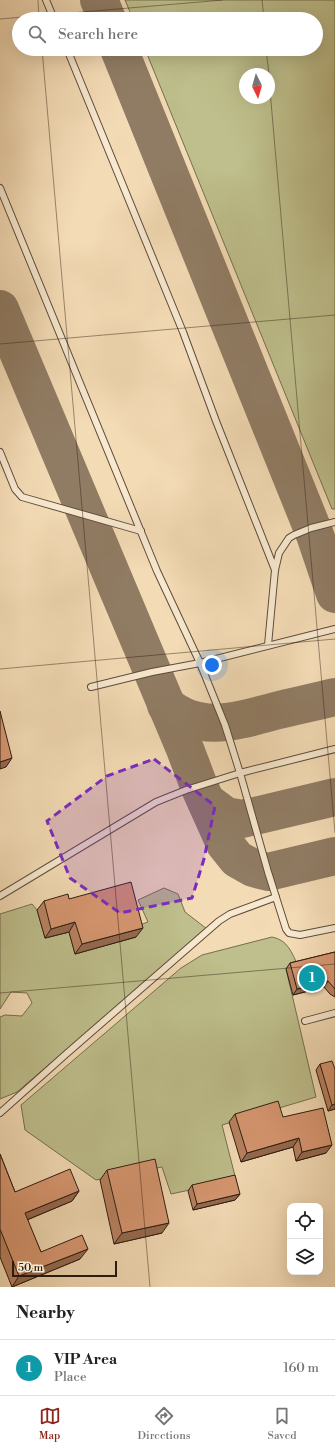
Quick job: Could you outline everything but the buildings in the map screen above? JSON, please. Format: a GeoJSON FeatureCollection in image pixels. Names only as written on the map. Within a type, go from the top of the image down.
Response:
{"type":"FeatureCollection","features":[{"type":"Feature","properties":{"kind":"lane"},"geometry":{"type":"LineString","coordinates":[[46,0],[51,12]]}},
{"type":"Feature","properties":{"kind":"lane"},"geometry":{"type":"LineString","coordinates":[[70,56],[183,332],[216,421],[275,570]]}},
{"type":"Feature","properties":{"kind":"lane"},"geometry":{"type":"LineString","coordinates":[[0,188],[157,571],[200,663],[225,725],[286,929],[289,933],[300,935],[335,928]]}},
{"type":"Feature","properties":{"kind":"lane"},"geometry":{"type":"LineString","coordinates":[[0,452],[15,489],[22,497],[141,531]]}},
{"type":"Feature","properties":{"kind":"lane"},"geometry":{"type":"LineString","coordinates":[[268,645],[275,570],[279,553],[288,538],[311,528],[335,522]]}},
{"type":"Feature","properties":{"kind":"lane"},"geometry":{"type":"LineString","coordinates":[[91,687],[152,672],[200,663],[335,629]]}},
{"type":"Feature","properties":{"kind":"lane"},"geometry":{"type":"LineString","coordinates":[[0,896],[156,802],[186,790],[240,773],[335,749]]}},
{"type":"Feature","properties":{"kind":"lane"},"geometry":{"type":"LineString","coordinates":[[0,1113],[219,921],[230,914],[276,897]]}},
{"type":"Feature","properties":{"kind":"lane"},"geometry":{"type":"LineString","coordinates":[[305,1020],[335,1012]]}},
{"type":"Feature","properties":{"kind":"highlighted area"},"geometry":{"type":"Polygon","coordinates":[[[154,759],[215,806],[204,859],[192,898],[120,913],[70,878],[47,821],[107,776],[154,759]]]}},
{"type":"Feature","properties":{"kind":"green space"},"geometry":{"type":"Polygon","coordinates":[[[125,0],[335,0],[335,509],[332,509],[148,56],[323,56],[323,12],[130,12],[125,0]]]}},
{"type":"Feature","properties":{"kind":"green space"},"geometry":{"type":"Polygon","coordinates":[[[164,888],[178,894],[185,912],[207,929],[17,1092],[0,1099],[0,1017],[5,1015],[22,1016],[32,1003],[27,993],[11,992],[0,1009],[0,914],[32,904],[37,910],[45,938],[69,932],[75,954],[148,922],[138,900],[164,888]]]}},
{"type":"Feature","properties":{"kind":"green space"},"geometry":{"type":"Polygon","coordinates":[[[272,937],[286,944],[298,966],[286,969],[316,1097],[222,1125],[236,1180],[171,1194],[162,1167],[96,1180],[25,1130],[21,1105],[181,968],[202,955],[272,937]]]}},
{"type":"Feature","properties":{"kind":"taxiway"},"geometry":{"type":"LineString","coordinates":[[99,0],[104,12]]}},
{"type":"Feature","properties":{"kind":"taxiway"},"geometry":{"type":"LineString","coordinates":[[122,56],[315,535],[335,594]]}},
{"type":"Feature","properties":{"kind":"taxiway"},"geometry":{"type":"LineString","coordinates":[[0,309],[185,749],[199,786],[225,844],[237,859],[253,868],[268,872],[335,856]]}},
{"type":"Feature","properties":{"kind":"taxiway"},"geometry":{"type":"LineString","coordinates":[[166,705],[179,714],[192,720],[219,723],[247,718],[335,697]]}},
{"type":"Feature","properties":{"kind":"taxiway"},"geometry":{"type":"LineString","coordinates":[[207,802],[226,816],[242,819],[335,797]]}},
{"type":"Feature","properties":{"kind":"place","name":"VIP Area"},"geometry":{"type":"Point","coordinates":[312,978]}}]}
